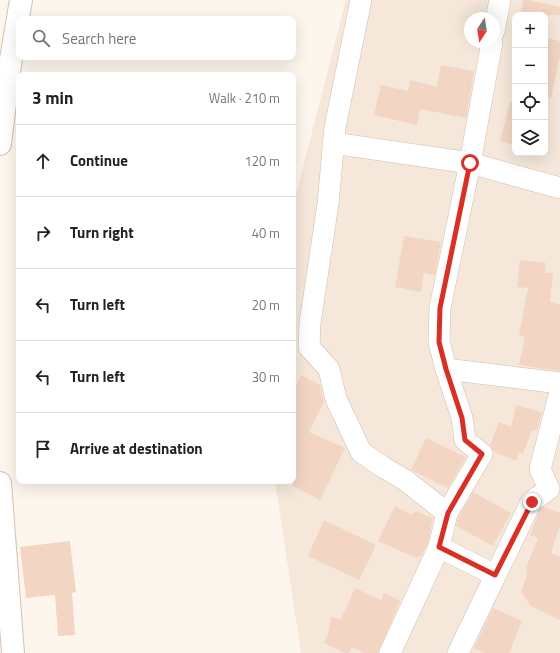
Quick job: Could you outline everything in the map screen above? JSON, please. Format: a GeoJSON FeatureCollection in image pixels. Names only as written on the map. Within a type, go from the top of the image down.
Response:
{"type":"FeatureCollection","features":[{"type":"Feature","properties":{"kind":"main road"},"geometry":{"type":"LineString","coordinates":[[18,16],[20,0]]}},
{"type":"Feature","properties":{"kind":"main road"},"geometry":{"type":"LineString","coordinates":[[0,144],[16,26]]}},
{"type":"Feature","properties":{"kind":"main road"},"geometry":{"type":"LineString","coordinates":[[0,483],[13,653]]}},
{"type":"Feature","properties":{"kind":"street"},"geometry":{"type":"LineString","coordinates":[[361,0],[333,143],[328,204],[310,323],[309,347],[329,369],[336,400],[361,452],[405,480],[448,513]]}},
{"type":"Feature","properties":{"kind":"street"},"geometry":{"type":"LineString","coordinates":[[498,12],[500,0]]}},
{"type":"Feature","properties":{"kind":"street"},"geometry":{"type":"LineString","coordinates":[[390,653],[439,547],[448,513],[482,454],[465,440],[462,418],[439,342],[440,308],[470,163],[491,48]]}},
{"type":"Feature","properties":{"kind":"street"},"geometry":{"type":"LineString","coordinates":[[333,143],[470,163],[560,188]]}},
{"type":"Feature","properties":{"kind":"street"},"geometry":{"type":"LineString","coordinates":[[446,369],[560,383]]}},
{"type":"Feature","properties":{"kind":"street"},"geometry":{"type":"LineString","coordinates":[[458,653],[532,502],[554,492],[540,469],[560,392]]}},
{"type":"Feature","properties":{"kind":"street"},"geometry":{"type":"LineString","coordinates":[[439,547],[495,575]]}},
{"type":"Feature","properties":{"kind":"shaded area"},"geometry":{"type":"Polygon","coordinates":[[[346,0],[560,0],[560,653],[301,653],[275,484],[296,484],[296,194],[346,0]]]}},
{"type":"Feature","properties":{"kind":"building"},"geometry":{"type":"Polygon","coordinates":[[[523,0],[530,0],[560,7],[560,15],[548,15],[548,12],[521,12],[523,0]]]}},
{"type":"Feature","properties":{"kind":"building"},"geometry":{"type":"Polygon","coordinates":[[[548,39],[560,41],[560,57],[551,98],[548,98],[548,39]]]}},
{"type":"Feature","properties":{"kind":"building"},"geometry":{"type":"Polygon","coordinates":[[[441,65],[474,71],[466,118],[420,109],[417,125],[374,115],[381,85],[408,91],[410,80],[437,87],[441,65]]]}},
{"type":"Feature","properties":{"kind":"building"},"geometry":{"type":"Polygon","coordinates":[[[510,102],[512,102],[512,144],[500,141],[510,102]]]}},
{"type":"Feature","properties":{"kind":"building"},"geometry":{"type":"Polygon","coordinates":[[[404,236],[441,242],[435,275],[424,273],[421,292],[395,287],[404,236]]]}},
{"type":"Feature","properties":{"kind":"building"},"geometry":{"type":"Polygon","coordinates":[[[520,260],[546,263],[545,273],[553,273],[550,302],[560,304],[560,371],[519,365],[525,337],[519,335],[528,288],[517,287],[520,260]]]}},
{"type":"Feature","properties":{"kind":"building"},"geometry":{"type":"Polygon","coordinates":[[[301,375],[320,385],[324,402],[309,432],[345,448],[320,500],[293,486],[293,484],[296,484],[296,386],[301,375]]]}},
{"type":"Feature","properties":{"kind":"building"},"geometry":{"type":"Polygon","coordinates":[[[516,405],[542,412],[537,431],[532,430],[523,454],[519,452],[516,461],[494,452],[490,445],[499,422],[511,427],[516,405]]]}},
{"type":"Feature","properties":{"kind":"building"},"geometry":{"type":"Polygon","coordinates":[[[426,438],[466,457],[448,488],[411,470],[426,438]]]}},
{"type":"Feature","properties":{"kind":"building"},"geometry":{"type":"Polygon","coordinates":[[[473,492],[511,513],[493,546],[456,526],[458,518],[473,492]]]}},
{"type":"Feature","properties":{"kind":"building"},"geometry":{"type":"Polygon","coordinates":[[[395,506],[412,515],[416,511],[433,518],[428,543],[422,555],[416,558],[378,541],[395,506]]]}},
{"type":"Feature","properties":{"kind":"building"},"geometry":{"type":"Polygon","coordinates":[[[544,507],[560,513],[560,525],[551,553],[560,557],[560,620],[531,606],[521,592],[527,575],[526,568],[538,538],[530,535],[540,510],[544,507]]]}},
{"type":"Feature","properties":{"kind":"building"},"geometry":{"type":"Polygon","coordinates":[[[324,520],[376,545],[359,580],[308,556],[324,520]]]}},
{"type":"Feature","properties":{"kind":"building"},"geometry":{"type":"Polygon","coordinates":[[[70,541],[76,592],[72,593],[75,635],[58,636],[55,595],[26,598],[20,547],[70,541]]]}},
{"type":"Feature","properties":{"kind":"building"},"geometry":{"type":"Polygon","coordinates":[[[355,588],[381,600],[384,593],[400,601],[378,653],[364,653],[352,647],[349,653],[345,653],[324,643],[328,634],[331,617],[341,619],[355,588]]]}},
{"type":"Feature","properties":{"kind":"building"},"geometry":{"type":"Polygon","coordinates":[[[493,608],[522,621],[509,653],[485,653],[474,648],[493,608]]]}},
{"type":"Feature","properties":{"kind":"route"},"geometry":{"type":"LineString","coordinates":[[470,163],[440,308],[439,342],[462,418],[465,440],[482,454],[448,513],[439,547],[495,575],[532,502]]}}]}
